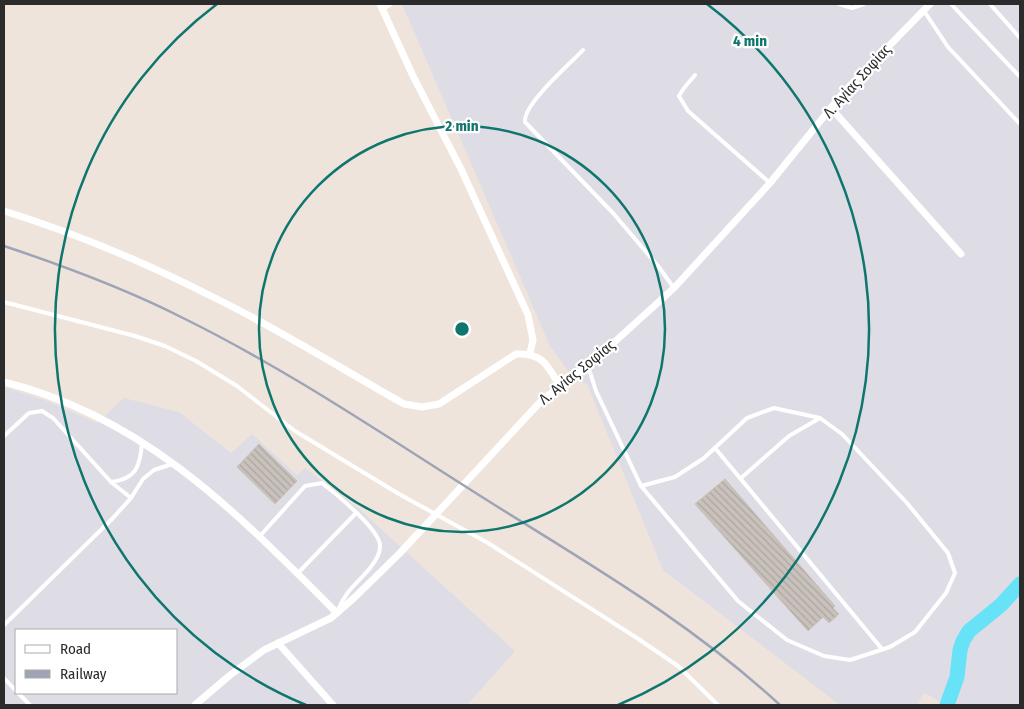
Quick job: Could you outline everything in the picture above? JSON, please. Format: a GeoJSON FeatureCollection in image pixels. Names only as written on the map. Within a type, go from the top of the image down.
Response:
{"type":"FeatureCollection","features":[{"type":"Feature","properties":{"kind":"street","name":"Λ. Αγίας Σοφίας"},"geometry":{"type":"LineString","coordinates":[[195,705],[236,670],[264,650],[337,613],[399,554],[543,399],[559,385],[588,366],[674,288],[770,183],[843,93],[929,4]]}},
{"type":"Feature","properties":{"kind":"street"},"geometry":{"type":"LineString","coordinates":[[382,7],[412,76],[461,169],[528,315],[533,340],[530,353]]}},
{"type":"Feature","properties":{"kind":"street"},"geometry":{"type":"LineString","coordinates":[[831,108],[961,254]]}},
{"type":"Feature","properties":{"kind":"street"},"geometry":{"type":"LineString","coordinates":[[4,211],[50,225],[123,254],[212,296],[404,404],[422,407],[439,404],[516,354],[530,353],[543,360],[559,385]]}},
{"type":"Feature","properties":{"kind":"street"},"geometry":{"type":"LineString","coordinates":[[4,382],[51,396],[92,413],[142,441],[219,498],[337,613]]}},
{"type":"Feature","properties":{"kind":"street"},"geometry":{"type":"LineString","coordinates":[[278,643],[333,705]]}},
{"type":"Feature","properties":{"kind":"lane"},"geometry":{"type":"LineString","coordinates":[[382,7],[391,4]]}},
{"type":"Feature","properties":{"kind":"lane"},"geometry":{"type":"LineString","coordinates":[[839,4],[852,8],[864,4]]}},
{"type":"Feature","properties":{"kind":"lane"},"geometry":{"type":"LineString","coordinates":[[951,4],[1020,76]]}},
{"type":"Feature","properties":{"kind":"lane"},"geometry":{"type":"LineString","coordinates":[[990,4],[1020,38]]}},
{"type":"Feature","properties":{"kind":"lane"},"geometry":{"type":"LineString","coordinates":[[924,11],[948,47],[1020,124]]}},
{"type":"Feature","properties":{"kind":"lane"},"geometry":{"type":"LineString","coordinates":[[583,50],[531,104],[524,117],[525,122],[613,213],[674,288]]}},
{"type":"Feature","properties":{"kind":"lane"},"geometry":{"type":"LineString","coordinates":[[696,75],[679,96],[682,103],[770,183]]}},
{"type":"Feature","properties":{"kind":"lane"},"geometry":{"type":"LineString","coordinates":[[4,302],[135,336],[165,346],[196,361],[237,386],[295,431],[399,494],[488,543],[637,638],[678,666],[718,705]]}},
{"type":"Feature","properties":{"kind":"lane"},"geometry":{"type":"LineString","coordinates":[[588,366],[596,391],[641,486],[738,601],[787,640],[824,656],[850,660],[882,650],[915,632],[946,592],[955,573],[948,553],[907,503],[842,434],[820,418],[774,408],[747,418],[704,458],[675,477],[641,486]]}},
{"type":"Feature","properties":{"kind":"lane"},"geometry":{"type":"LineString","coordinates":[[4,436],[29,413],[42,411],[52,418],[111,482],[131,498]]}},
{"type":"Feature","properties":{"kind":"lane"},"geometry":{"type":"LineString","coordinates":[[741,478],[789,436],[820,418]]}},
{"type":"Feature","properties":{"kind":"lane"},"geometry":{"type":"LineString","coordinates":[[111,482],[123,480],[134,473],[141,455],[142,441]]}},
{"type":"Feature","properties":{"kind":"lane"},"geometry":{"type":"LineString","coordinates":[[714,448],[741,478],[882,650]]}},
{"type":"Feature","properties":{"kind":"lane"},"geometry":{"type":"LineString","coordinates":[[4,624],[131,498],[143,478],[154,470],[175,464]]}},
{"type":"Feature","properties":{"kind":"lane"},"geometry":{"type":"LineString","coordinates":[[259,538],[305,486],[315,483],[322,483],[356,513],[379,539],[381,546],[370,567],[344,595],[337,613]]}},
{"type":"Feature","properties":{"kind":"lane"},"geometry":{"type":"LineString","coordinates":[[297,574],[356,513]]}},
{"type":"Feature","properties":{"kind":"lane"},"geometry":{"type":"LineString","coordinates":[[4,678],[15,690]]}},
{"type":"Feature","properties":{"kind":"lane"},"geometry":{"type":"LineString","coordinates":[[19,694],[30,705]]}},
{"type":"Feature","properties":{"kind":"shaded area"},"geometry":{"type":"Polygon","coordinates":[[[402,4],[1020,4],[1020,705],[946,705],[924,693],[917,705],[840,705],[663,570],[587,384],[574,379],[550,346],[402,4]]]}},
{"type":"Feature","properties":{"kind":"shaded area"},"geometry":{"type":"Polygon","coordinates":[[[4,387],[47,401],[97,423],[124,398],[179,412],[231,453],[252,434],[297,475],[305,468],[358,508],[515,651],[467,705],[4,705],[4,387]]]}},
{"type":"Feature","properties":{"kind":"building"},"geometry":{"type":"Polygon","coordinates":[[[259,444],[297,481],[275,504],[237,467],[259,444]]]}},
{"type":"Feature","properties":{"kind":"building"},"geometry":{"type":"Polygon","coordinates":[[[725,479],[835,606],[833,608],[839,614],[829,623],[823,617],[808,631],[695,504],[725,479]]]}},
{"type":"Feature","properties":{"kind":"waterway"},"geometry":{"type":"LineString","coordinates":[[947,705],[957,677],[960,650],[969,631],[1001,605],[1020,584]]}},
{"type":"Feature","properties":{"kind":"railway"},"geometry":{"type":"LineString","coordinates":[[4,246],[49,261],[138,296],[221,338],[299,382],[640,596],[711,647],[780,705]]}}]}
